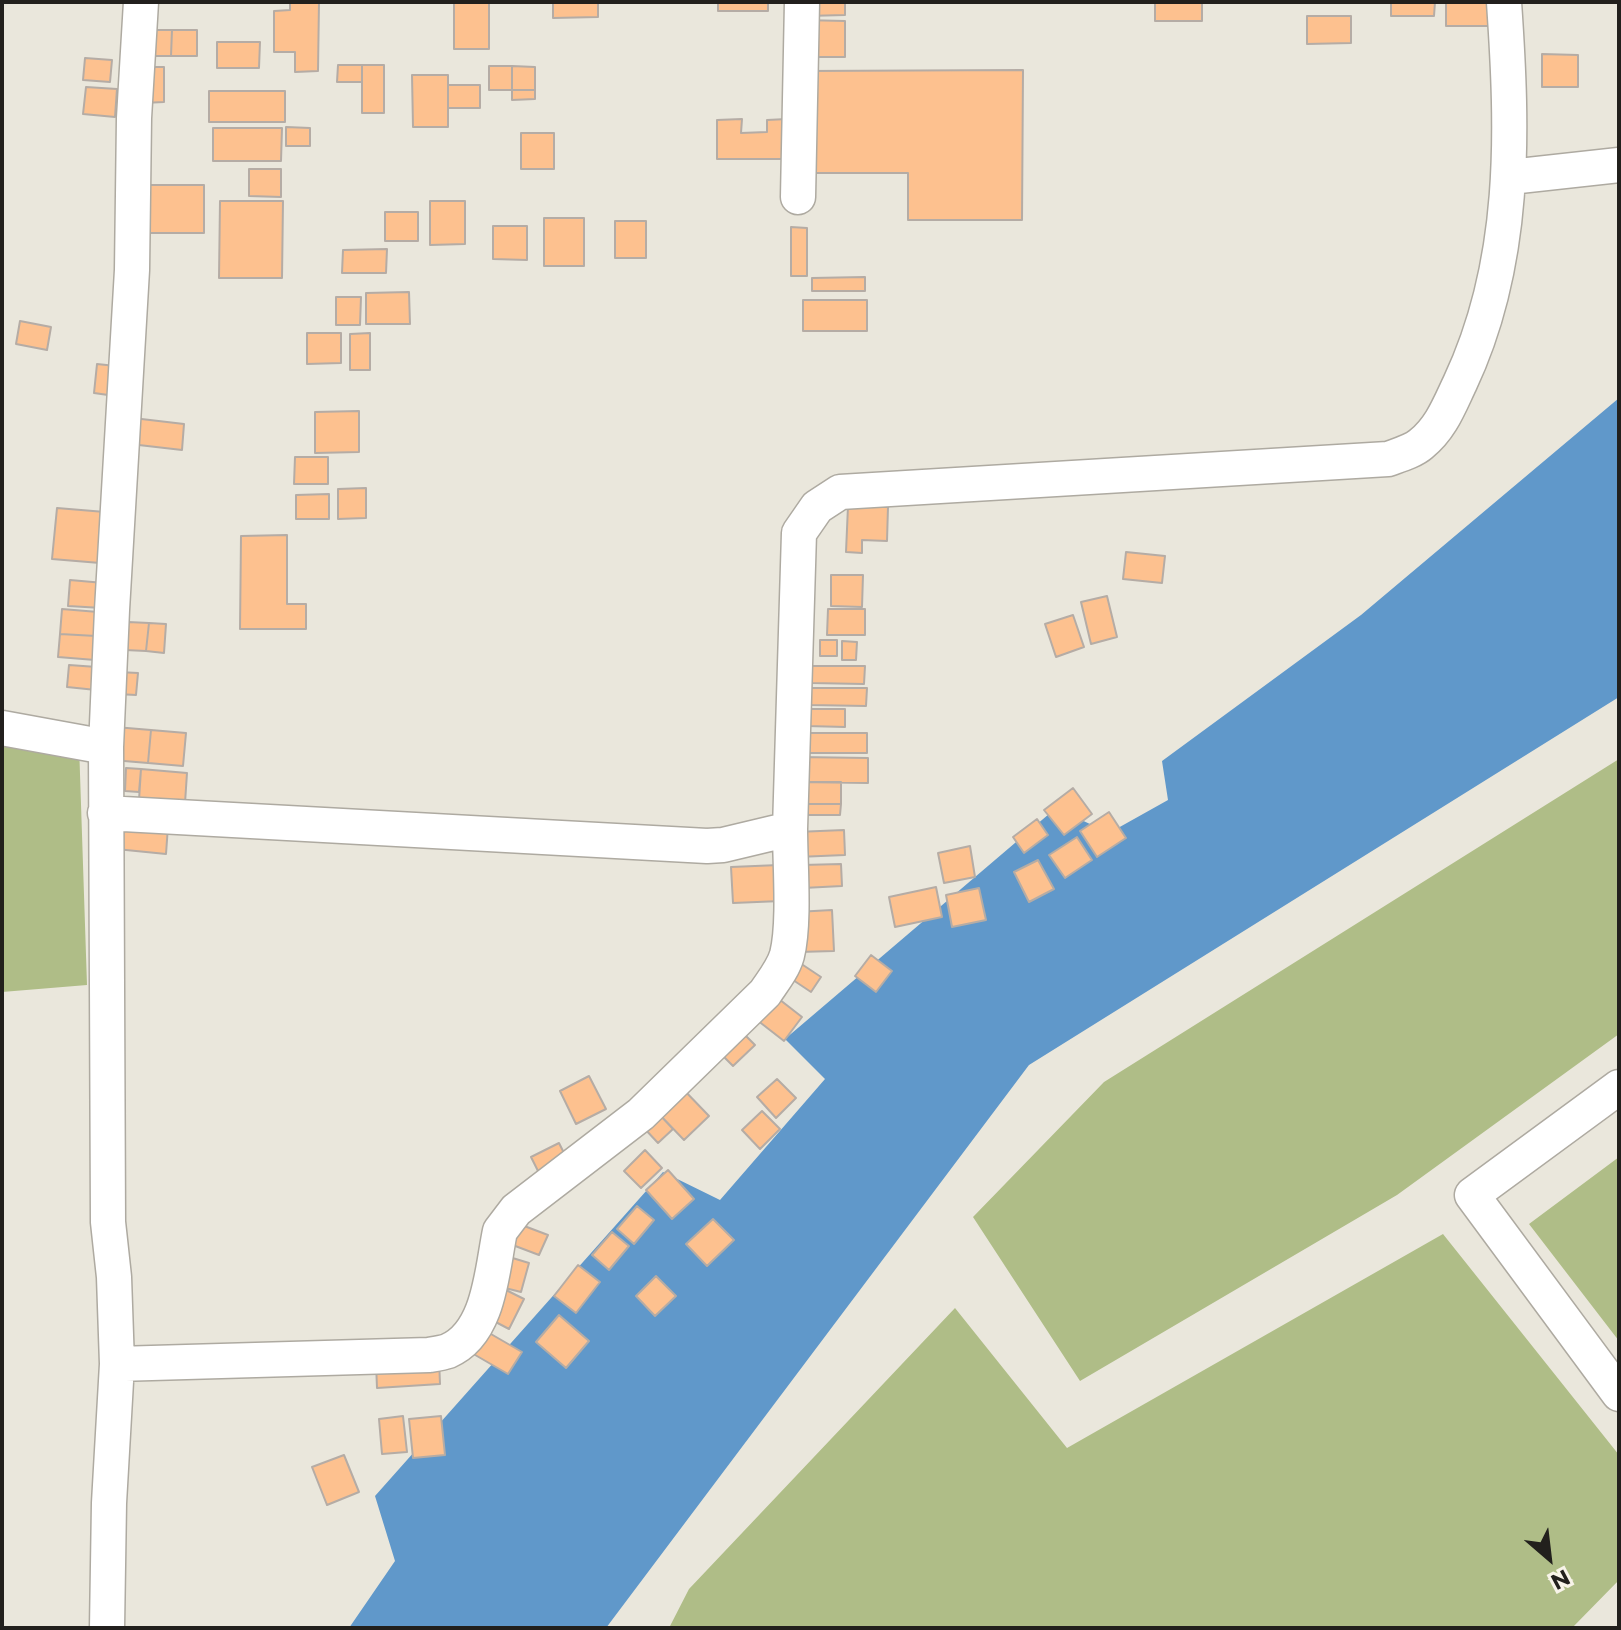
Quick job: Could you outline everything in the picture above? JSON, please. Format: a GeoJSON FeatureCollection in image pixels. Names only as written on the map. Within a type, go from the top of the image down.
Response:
{"type":"FeatureCollection","features":[{"type":"Feature","properties":{"kind":"street"},"geometry":{"type":"LineString","coordinates":[[107,1628],[110,1618],[107,1555],[117,1364],[114,1277],[108,1222],[106,747],[132,270],[134,118],[141,2]]}},
{"type":"Feature","properties":{"kind":"street"},"geometry":{"type":"LineString","coordinates":[[798,197],[802,2]]}},
{"type":"Feature","properties":{"kind":"street"},"geometry":{"type":"LineString","coordinates":[[117,1364],[429,1355],[448,1351],[461,1342],[482,1314],[500,1231],[516,1210],[641,1114],[765,993],[787,957],[790,937],[790,829],[799,533],[817,507],[840,492],[1388,459],[1419,447],[1439,427],[1475,350],[1485,322],[1504,230],[1510,177],[1511,104],[1504,2]]}},
{"type":"Feature","properties":{"kind":"street"},"geometry":{"type":"LineString","coordinates":[[1510,177],[1619,165]]}},
{"type":"Feature","properties":{"kind":"street"},"geometry":{"type":"LineString","coordinates":[[2,728],[106,747]]}},
{"type":"Feature","properties":{"kind":"street"},"geometry":{"type":"LineString","coordinates":[[105,813],[707,846],[790,829]]}},
{"type":"Feature","properties":{"kind":"street"},"geometry":{"type":"LineString","coordinates":[[1619,1087],[1472,1195],[1619,1394]]}},
{"type":"Feature","properties":{"kind":"green space"},"geometry":{"type":"Polygon","coordinates":[[[2,738],[79,744],[87,985],[2,992],[2,738]]]}},
{"type":"Feature","properties":{"kind":"green space"},"geometry":{"type":"Polygon","coordinates":[[[1619,759],[1619,1034],[1397,1195],[1080,1381],[973,1217],[1104,1082],[1619,759]]]}},
{"type":"Feature","properties":{"kind":"green space"},"geometry":{"type":"Polygon","coordinates":[[[1619,1157],[1619,1341],[1529,1224],[1619,1157]]]}},
{"type":"Feature","properties":{"kind":"green space"},"geometry":{"type":"Polygon","coordinates":[[[1443,1234],[1619,1455],[1619,1580],[1572,1628],[669,1628],[689,1589],[955,1308],[1067,1448],[1443,1234]]]}},
{"type":"Feature","properties":{"kind":"water"},"geometry":{"type":"Polygon","coordinates":[[[1619,398],[1619,697],[1029,1065],[606,1628],[349,1628],[395,1561],[375,1496],[663,1172],[720,1200],[825,1079],[785,1039],[1056,808],[1109,833],[1168,800],[1162,761],[1361,615],[1619,398]]]}},
{"type":"Feature","properties":{"kind":"building"},"geometry":{"type":"Polygon","coordinates":[[[290,2],[319,2],[318,71],[295,72],[295,52],[274,52],[274,11],[290,10],[290,2]]]}},
{"type":"Feature","properties":{"kind":"building"},"geometry":{"type":"Polygon","coordinates":[[[454,2],[489,2],[489,49],[454,49],[454,2]]]}},
{"type":"Feature","properties":{"kind":"building"},"geometry":{"type":"Polygon","coordinates":[[[553,2],[598,2],[598,17],[553,18],[553,2]]]}},
{"type":"Feature","properties":{"kind":"building"},"geometry":{"type":"Polygon","coordinates":[[[718,2],[768,2],[768,11],[718,11],[718,2]]]}},
{"type":"Feature","properties":{"kind":"building"},"geometry":{"type":"Polygon","coordinates":[[[806,2],[845,2],[845,15],[806,16],[806,2]]]}},
{"type":"Feature","properties":{"kind":"building"},"geometry":{"type":"Polygon","coordinates":[[[1155,2],[1202,2],[1202,21],[1155,21],[1155,2]]]}},
{"type":"Feature","properties":{"kind":"building"},"geometry":{"type":"Polygon","coordinates":[[[1391,2],[1435,2],[1434,16],[1391,16],[1391,2]]]}},
{"type":"Feature","properties":{"kind":"building"},"geometry":{"type":"Polygon","coordinates":[[[1446,2],[1491,2],[1491,26],[1446,26],[1446,2]]]}},
{"type":"Feature","properties":{"kind":"building"},"geometry":{"type":"Polygon","coordinates":[[[1307,16],[1351,16],[1351,43],[1307,44],[1307,16]]]}},
{"type":"Feature","properties":{"kind":"building"},"geometry":{"type":"Polygon","coordinates":[[[803,20],[845,21],[845,57],[803,57],[803,20]]]}},
{"type":"Feature","properties":{"kind":"building"},"geometry":{"type":"Polygon","coordinates":[[[146,30],[172,30],[171,56],[146,56],[146,30]]]}},
{"type":"Feature","properties":{"kind":"building"},"geometry":{"type":"Polygon","coordinates":[[[172,30],[197,30],[197,56],[171,56],[172,30]]]}},
{"type":"Feature","properties":{"kind":"building"},"geometry":{"type":"Polygon","coordinates":[[[217,42],[260,42],[259,68],[217,68],[217,42]]]}},
{"type":"Feature","properties":{"kind":"building"},"geometry":{"type":"Polygon","coordinates":[[[1542,54],[1578,55],[1578,87],[1542,87],[1542,54]]]}},
{"type":"Feature","properties":{"kind":"building"},"geometry":{"type":"Polygon","coordinates":[[[85,58],[112,60],[110,82],[83,80],[85,58]]]}},
{"type":"Feature","properties":{"kind":"building"},"geometry":{"type":"Polygon","coordinates":[[[338,65],[362,65],[362,82],[337,82],[338,65]]]}},
{"type":"Feature","properties":{"kind":"building"},"geometry":{"type":"Polygon","coordinates":[[[362,65],[384,65],[384,113],[362,113],[362,65]]]}},
{"type":"Feature","properties":{"kind":"building"},"geometry":{"type":"Polygon","coordinates":[[[489,66],[512,66],[512,90],[489,90],[489,66]]]}},
{"type":"Feature","properties":{"kind":"building"},"geometry":{"type":"Polygon","coordinates":[[[512,66],[535,67],[535,90],[512,90],[512,66]]]}},
{"type":"Feature","properties":{"kind":"building"},"geometry":{"type":"Polygon","coordinates":[[[143,67],[164,67],[164,102],[143,103],[143,67]]]}},
{"type":"Feature","properties":{"kind":"building"},"geometry":{"type":"Polygon","coordinates":[[[1023,70],[1022,220],[908,220],[908,173],[804,173],[805,71],[1023,70]]]}},
{"type":"Feature","properties":{"kind":"building"},"geometry":{"type":"Polygon","coordinates":[[[412,75],[448,75],[448,127],[413,127],[412,75]]]}},
{"type":"Feature","properties":{"kind":"building"},"geometry":{"type":"Polygon","coordinates":[[[448,85],[480,85],[480,108],[448,108],[448,85]]]}},
{"type":"Feature","properties":{"kind":"building"},"geometry":{"type":"Polygon","coordinates":[[[86,87],[117,89],[115,117],[83,114],[86,87]]]}},
{"type":"Feature","properties":{"kind":"building"},"geometry":{"type":"Polygon","coordinates":[[[512,90],[535,90],[535,99],[512,100],[512,90]]]}},
{"type":"Feature","properties":{"kind":"building"},"geometry":{"type":"Polygon","coordinates":[[[209,91],[285,91],[285,122],[209,122],[209,91]]]}},
{"type":"Feature","properties":{"kind":"building"},"geometry":{"type":"Polygon","coordinates":[[[742,119],[741,133],[767,132],[767,120],[787,119],[787,159],[717,159],[717,120],[742,119]]]}},
{"type":"Feature","properties":{"kind":"building"},"geometry":{"type":"Polygon","coordinates":[[[286,127],[310,128],[310,146],[286,146],[286,127]]]}},
{"type":"Feature","properties":{"kind":"building"},"geometry":{"type":"Polygon","coordinates":[[[213,128],[282,128],[281,161],[213,161],[213,128]]]}},
{"type":"Feature","properties":{"kind":"building"},"geometry":{"type":"Polygon","coordinates":[[[521,133],[554,133],[554,169],[521,169],[521,133]]]}},
{"type":"Feature","properties":{"kind":"building"},"geometry":{"type":"Polygon","coordinates":[[[249,169],[281,169],[281,197],[249,196],[249,169]]]}},
{"type":"Feature","properties":{"kind":"building"},"geometry":{"type":"Polygon","coordinates":[[[139,185],[204,185],[204,233],[150,233],[150,214],[139,214],[139,185]]]}},
{"type":"Feature","properties":{"kind":"building"},"geometry":{"type":"Polygon","coordinates":[[[220,201],[283,201],[282,278],[219,278],[220,201]]]}},
{"type":"Feature","properties":{"kind":"building"},"geometry":{"type":"Polygon","coordinates":[[[430,201],[465,201],[465,244],[430,245],[430,201]]]}},
{"type":"Feature","properties":{"kind":"building"},"geometry":{"type":"Polygon","coordinates":[[[385,212],[418,212],[418,241],[385,241],[385,212]]]}},
{"type":"Feature","properties":{"kind":"building"},"geometry":{"type":"Polygon","coordinates":[[[544,218],[584,218],[584,266],[544,266],[544,218]]]}},
{"type":"Feature","properties":{"kind":"building"},"geometry":{"type":"Polygon","coordinates":[[[615,221],[646,221],[646,258],[615,258],[615,221]]]}},
{"type":"Feature","properties":{"kind":"building"},"geometry":{"type":"Polygon","coordinates":[[[493,226],[527,226],[527,260],[493,259],[493,226]]]}},
{"type":"Feature","properties":{"kind":"building"},"geometry":{"type":"Polygon","coordinates":[[[791,227],[807,228],[807,276],[791,276],[791,227]]]}},
{"type":"Feature","properties":{"kind":"building"},"geometry":{"type":"Polygon","coordinates":[[[387,249],[386,273],[342,273],[343,250],[387,249]]]}},
{"type":"Feature","properties":{"kind":"building"},"geometry":{"type":"Polygon","coordinates":[[[865,277],[865,291],[812,291],[812,278],[865,277]]]}},
{"type":"Feature","properties":{"kind":"building"},"geometry":{"type":"Polygon","coordinates":[[[409,292],[410,324],[366,324],[366,293],[409,292]]]}},
{"type":"Feature","properties":{"kind":"building"},"geometry":{"type":"Polygon","coordinates":[[[336,297],[361,297],[360,325],[336,325],[336,297]]]}},
{"type":"Feature","properties":{"kind":"building"},"geometry":{"type":"Polygon","coordinates":[[[803,300],[867,300],[867,331],[803,331],[803,300]]]}},
{"type":"Feature","properties":{"kind":"building"},"geometry":{"type":"Polygon","coordinates":[[[20,321],[51,327],[47,350],[16,344],[20,321]]]}},
{"type":"Feature","properties":{"kind":"building"},"geometry":{"type":"Polygon","coordinates":[[[307,333],[341,333],[341,363],[307,364],[307,333]]]}},
{"type":"Feature","properties":{"kind":"building"},"geometry":{"type":"Polygon","coordinates":[[[370,333],[370,370],[350,370],[350,334],[370,333]]]}},
{"type":"Feature","properties":{"kind":"building"},"geometry":{"type":"Polygon","coordinates":[[[97,364],[125,367],[122,397],[94,393],[97,364]]]}},
{"type":"Feature","properties":{"kind":"building"},"geometry":{"type":"Polygon","coordinates":[[[359,411],[359,452],[315,453],[315,412],[359,411]]]}},
{"type":"Feature","properties":{"kind":"building"},"geometry":{"type":"Polygon","coordinates":[[[133,418],[184,424],[182,450],[130,444],[133,418]]]}},
{"type":"Feature","properties":{"kind":"building"},"geometry":{"type":"Polygon","coordinates":[[[295,457],[328,457],[328,484],[294,484],[295,457]]]}},
{"type":"Feature","properties":{"kind":"building"},"geometry":{"type":"Polygon","coordinates":[[[366,488],[366,518],[338,519],[338,489],[366,488]]]}},
{"type":"Feature","properties":{"kind":"building"},"geometry":{"type":"Polygon","coordinates":[[[329,494],[329,519],[296,519],[296,495],[329,494]]]}},
{"type":"Feature","properties":{"kind":"building"},"geometry":{"type":"Polygon","coordinates":[[[848,506],[888,507],[887,541],[862,540],[862,553],[846,552],[848,506]]]}},
{"type":"Feature","properties":{"kind":"building"},"geometry":{"type":"Polygon","coordinates":[[[57,508],[105,512],[100,563],[52,559],[57,508]]]}},
{"type":"Feature","properties":{"kind":"building"},"geometry":{"type":"Polygon","coordinates":[[[287,535],[287,604],[306,604],[306,629],[240,629],[241,536],[287,535]]]}},
{"type":"Feature","properties":{"kind":"building"},"geometry":{"type":"Polygon","coordinates":[[[1126,552],[1165,556],[1162,583],[1123,579],[1126,552]]]}},
{"type":"Feature","properties":{"kind":"building"},"geometry":{"type":"Polygon","coordinates":[[[831,575],[863,575],[862,607],[831,606],[831,575]]]}},
{"type":"Feature","properties":{"kind":"building"},"geometry":{"type":"Polygon","coordinates":[[[70,580],[104,583],[102,608],[68,606],[70,580]]]}},
{"type":"Feature","properties":{"kind":"building"},"geometry":{"type":"Polygon","coordinates":[[[1107,596],[1117,637],[1091,644],[1081,602],[1107,596]]]}},
{"type":"Feature","properties":{"kind":"building"},"geometry":{"type":"Polygon","coordinates":[[[62,609],[98,612],[96,636],[60,634],[62,609]]]}},
{"type":"Feature","properties":{"kind":"building"},"geometry":{"type":"Polygon","coordinates":[[[828,609],[865,609],[865,635],[827,635],[828,609]]]}},
{"type":"Feature","properties":{"kind":"building"},"geometry":{"type":"Polygon","coordinates":[[[1073,615],[1084,647],[1056,657],[1045,624],[1073,615]]]}},
{"type":"Feature","properties":{"kind":"building"},"geometry":{"type":"Polygon","coordinates":[[[128,622],[149,623],[146,651],[125,650],[128,622]]]}},
{"type":"Feature","properties":{"kind":"building"},"geometry":{"type":"Polygon","coordinates":[[[149,623],[166,624],[164,653],[146,651],[149,623]]]}},
{"type":"Feature","properties":{"kind":"building"},"geometry":{"type":"Polygon","coordinates":[[[60,634],[96,636],[95,660],[58,657],[60,634]]]}},
{"type":"Feature","properties":{"kind":"building"},"geometry":{"type":"Polygon","coordinates":[[[820,640],[837,640],[837,656],[820,656],[820,640]]]}},
{"type":"Feature","properties":{"kind":"building"},"geometry":{"type":"Polygon","coordinates":[[[842,641],[857,642],[856,660],[842,660],[842,641]]]}},
{"type":"Feature","properties":{"kind":"building"},"geometry":{"type":"Polygon","coordinates":[[[69,665],[97,667],[96,690],[67,687],[69,665]]]}},
{"type":"Feature","properties":{"kind":"building"},"geometry":{"type":"Polygon","coordinates":[[[811,666],[865,666],[864,684],[811,683],[811,666]]]}},
{"type":"Feature","properties":{"kind":"building"},"geometry":{"type":"Polygon","coordinates":[[[118,672],[138,673],[136,695],[117,694],[118,672]]]}},
{"type":"Feature","properties":{"kind":"building"},"geometry":{"type":"Polygon","coordinates":[[[811,688],[867,688],[866,706],[810,705],[811,688]]]}},
{"type":"Feature","properties":{"kind":"building"},"geometry":{"type":"Polygon","coordinates":[[[807,709],[845,709],[845,727],[807,726],[807,709]]]}},
{"type":"Feature","properties":{"kind":"building"},"geometry":{"type":"Polygon","coordinates":[[[115,727],[151,730],[148,763],[112,760],[115,727]]]}},
{"type":"Feature","properties":{"kind":"building"},"geometry":{"type":"Polygon","coordinates":[[[151,730],[186,733],[183,766],[148,763],[151,730]]]}},
{"type":"Feature","properties":{"kind":"building"},"geometry":{"type":"Polygon","coordinates":[[[807,733],[867,733],[867,753],[806,753],[807,733]]]}},
{"type":"Feature","properties":{"kind":"building"},"geometry":{"type":"Polygon","coordinates":[[[799,757],[868,758],[868,783],[799,782],[799,757]]]}},
{"type":"Feature","properties":{"kind":"building"},"geometry":{"type":"Polygon","coordinates":[[[126,768],[141,769],[139,792],[125,791],[126,768]]]}},
{"type":"Feature","properties":{"kind":"building"},"geometry":{"type":"Polygon","coordinates":[[[141,769],[187,773],[185,803],[139,800],[141,769]]]}},
{"type":"Feature","properties":{"kind":"building"},"geometry":{"type":"Polygon","coordinates":[[[799,782],[841,782],[841,804],[798,804],[799,782]]]}},
{"type":"Feature","properties":{"kind":"building"},"geometry":{"type":"Polygon","coordinates":[[[1073,788],[1092,814],[1064,835],[1044,810],[1073,788]]]}},
{"type":"Feature","properties":{"kind":"building"},"geometry":{"type":"Polygon","coordinates":[[[798,804],[841,804],[840,815],[798,815],[798,804]]]}},
{"type":"Feature","properties":{"kind":"building"},"geometry":{"type":"Polygon","coordinates":[[[1109,812],[1126,838],[1097,857],[1080,831],[1109,812]]]}},
{"type":"Feature","properties":{"kind":"building"},"geometry":{"type":"Polygon","coordinates":[[[1037,819],[1048,835],[1024,853],[1013,837],[1037,819]]]}},
{"type":"Feature","properties":{"kind":"building"},"geometry":{"type":"Polygon","coordinates":[[[119,822],[168,826],[166,854],[116,849],[119,822]]]}},
{"type":"Feature","properties":{"kind":"building"},"geometry":{"type":"Polygon","coordinates":[[[844,830],[845,855],[797,857],[796,832],[844,830]]]}},
{"type":"Feature","properties":{"kind":"building"},"geometry":{"type":"Polygon","coordinates":[[[1077,837],[1092,860],[1065,878],[1049,855],[1077,837]]]}},
{"type":"Feature","properties":{"kind":"building"},"geometry":{"type":"Polygon","coordinates":[[[970,846],[975,877],[944,883],[938,853],[970,846]]]}},
{"type":"Feature","properties":{"kind":"building"},"geometry":{"type":"Polygon","coordinates":[[[1038,860],[1054,889],[1029,902],[1014,872],[1038,860]]]}},
{"type":"Feature","properties":{"kind":"building"},"geometry":{"type":"Polygon","coordinates":[[[841,864],[842,886],[803,888],[802,865],[841,864]]]}},
{"type":"Feature","properties":{"kind":"building"},"geometry":{"type":"Polygon","coordinates":[[[779,865],[781,901],[733,903],[731,867],[779,865]]]}},
{"type":"Feature","properties":{"kind":"building"},"geometry":{"type":"Polygon","coordinates":[[[936,887],[942,917],[895,927],[889,897],[936,887]]]}},
{"type":"Feature","properties":{"kind":"building"},"geometry":{"type":"Polygon","coordinates":[[[979,888],[986,920],[952,927],[946,895],[979,888]]]}},
{"type":"Feature","properties":{"kind":"building"},"geometry":{"type":"Polygon","coordinates":[[[832,910],[834,951],[798,952],[796,912],[832,910]]]}},
{"type":"Feature","properties":{"kind":"building"},"geometry":{"type":"Polygon","coordinates":[[[871,955],[892,971],[876,992],[855,976],[871,955]]]}},
{"type":"Feature","properties":{"kind":"building"},"geometry":{"type":"Polygon","coordinates":[[[797,961],[821,977],[811,992],[787,976],[797,961]]]}},
{"type":"Feature","properties":{"kind":"building"},"geometry":{"type":"Polygon","coordinates":[[[775,996],[802,1017],[784,1041],[757,1020],[775,996]]]}},
{"type":"Feature","properties":{"kind":"building"},"geometry":{"type":"Polygon","coordinates":[[[740,1030],[755,1045],[733,1066],[718,1051],[740,1030]]]}},
{"type":"Feature","properties":{"kind":"building"},"geometry":{"type":"Polygon","coordinates":[[[589,1076],[606,1109],[576,1124],[560,1091],[589,1076]]]}},
{"type":"Feature","properties":{"kind":"building"},"geometry":{"type":"Polygon","coordinates":[[[777,1079],[796,1098],[776,1118],[757,1097],[777,1079]]]}},
{"type":"Feature","properties":{"kind":"building"},"geometry":{"type":"Polygon","coordinates":[[[683,1089],[709,1116],[684,1140],[658,1113],[683,1089]]]}},
{"type":"Feature","properties":{"kind":"building"},"geometry":{"type":"Polygon","coordinates":[[[762,1111],[780,1129],[760,1149],[742,1130],[762,1111]]]}},
{"type":"Feature","properties":{"kind":"building"},"geometry":{"type":"Polygon","coordinates":[[[658,1113],[673,1129],[658,1143],[644,1128],[658,1113]]]}},
{"type":"Feature","properties":{"kind":"building"},"geometry":{"type":"Polygon","coordinates":[[[559,1143],[571,1167],[543,1181],[531,1157],[559,1143]]]}},
{"type":"Feature","properties":{"kind":"building"},"geometry":{"type":"Polygon","coordinates":[[[645,1150],[662,1168],[641,1188],[624,1171],[645,1150]]]}},
{"type":"Feature","properties":{"kind":"building"},"geometry":{"type":"Polygon","coordinates":[[[668,1170],[694,1199],[672,1219],[646,1190],[668,1170]]]}},
{"type":"Feature","properties":{"kind":"building"},"geometry":{"type":"Polygon","coordinates":[[[637,1206],[654,1220],[634,1244],[617,1229],[637,1206]]]}},
{"type":"Feature","properties":{"kind":"building"},"geometry":{"type":"Polygon","coordinates":[[[713,1219],[734,1240],[707,1266],[686,1244],[713,1219]]]}},
{"type":"Feature","properties":{"kind":"building"},"geometry":{"type":"Polygon","coordinates":[[[519,1224],[548,1235],[539,1255],[510,1244],[519,1224]]]}},
{"type":"Feature","properties":{"kind":"building"},"geometry":{"type":"Polygon","coordinates":[[[612,1232],[629,1246],[609,1270],[592,1255],[612,1232]]]}},
{"type":"Feature","properties":{"kind":"building"},"geometry":{"type":"Polygon","coordinates":[[[506,1256],[529,1263],[521,1292],[497,1286],[506,1256]]]}},
{"type":"Feature","properties":{"kind":"building"},"geometry":{"type":"Polygon","coordinates":[[[578,1265],[600,1282],[576,1313],[554,1296],[578,1265]]]}},
{"type":"Feature","properties":{"kind":"building"},"geometry":{"type":"Polygon","coordinates":[[[656,1276],[676,1296],[655,1316],[636,1296],[656,1276]]]}},
{"type":"Feature","properties":{"kind":"building"},"geometry":{"type":"Polygon","coordinates":[[[504,1289],[524,1299],[509,1329],[490,1319],[504,1289]]]}},
{"type":"Feature","properties":{"kind":"building"},"geometry":{"type":"Polygon","coordinates":[[[559,1315],[589,1341],[566,1368],[536,1342],[559,1315]]]}},
{"type":"Feature","properties":{"kind":"building"},"geometry":{"type":"Polygon","coordinates":[[[484,1330],[522,1352],[508,1374],[470,1352],[484,1330]]]}},
{"type":"Feature","properties":{"kind":"building"},"geometry":{"type":"Polygon","coordinates":[[[439,1358],[440,1384],[377,1388],[376,1363],[439,1358]]]}},
{"type":"Feature","properties":{"kind":"building"},"geometry":{"type":"Polygon","coordinates":[[[403,1416],[407,1452],[382,1454],[379,1419],[403,1416]]]}},
{"type":"Feature","properties":{"kind":"building"},"geometry":{"type":"Polygon","coordinates":[[[441,1416],[445,1455],[413,1458],[409,1419],[441,1416]]]}},
{"type":"Feature","properties":{"kind":"building"},"geometry":{"type":"Polygon","coordinates":[[[344,1455],[359,1492],[327,1505],[312,1467],[344,1455]]]}}]}
